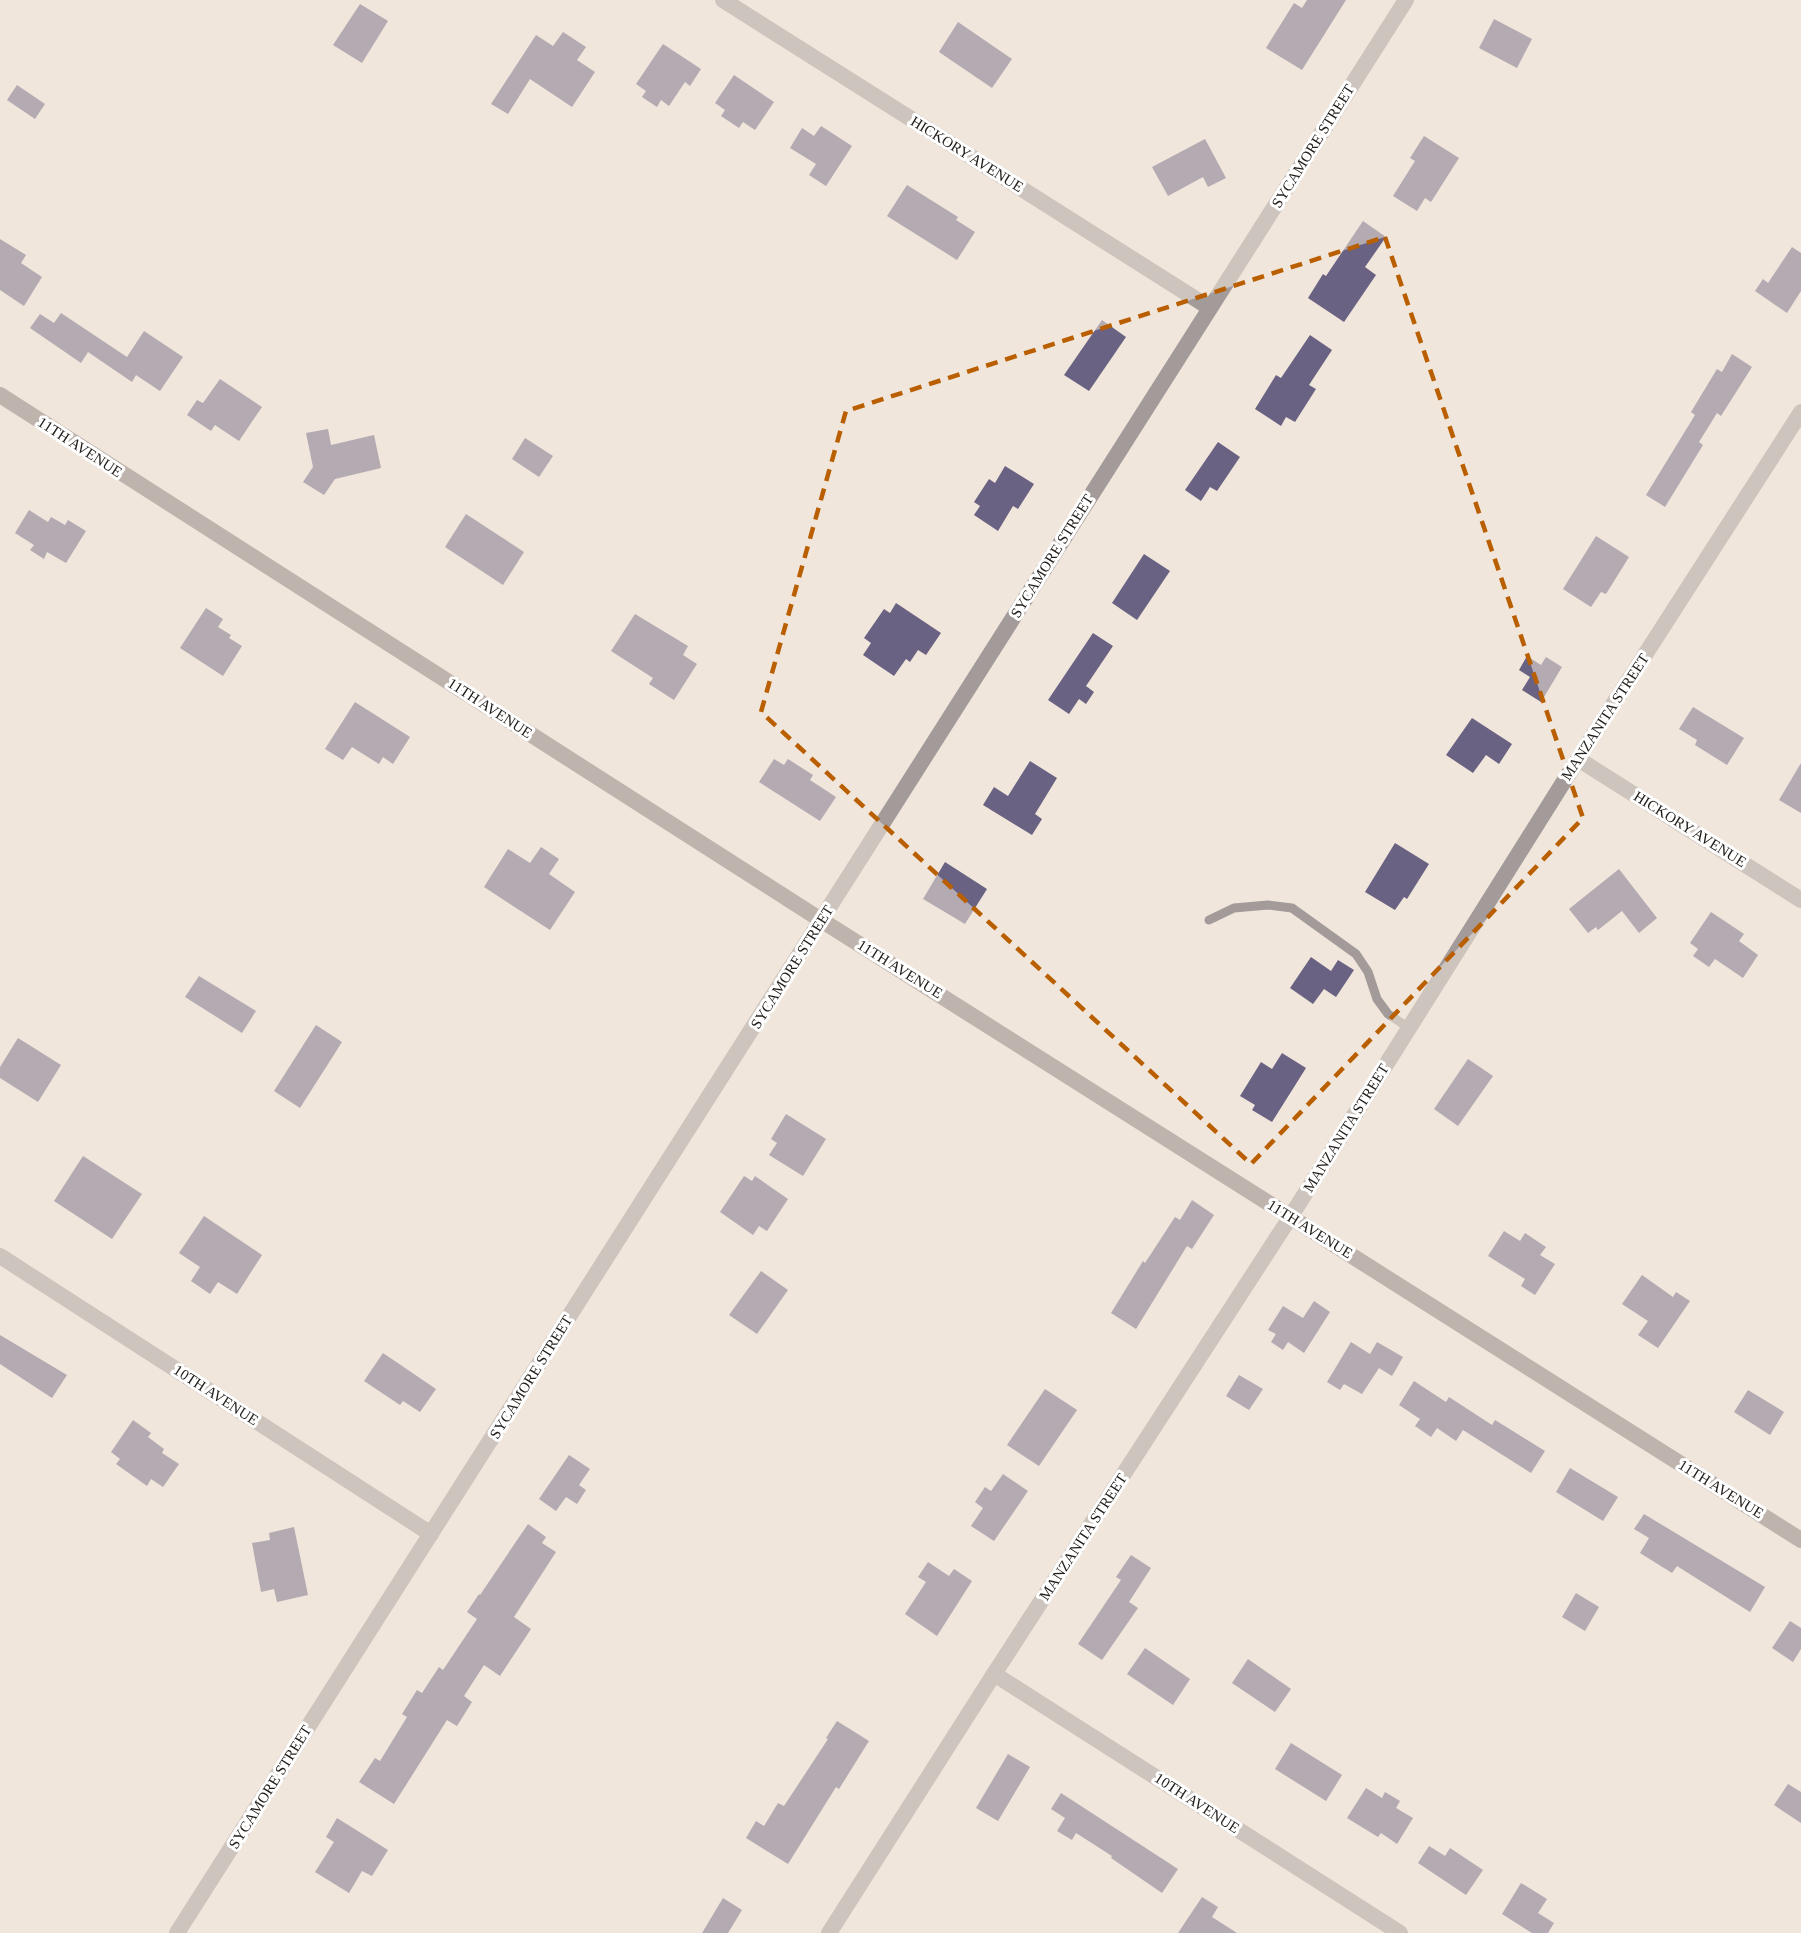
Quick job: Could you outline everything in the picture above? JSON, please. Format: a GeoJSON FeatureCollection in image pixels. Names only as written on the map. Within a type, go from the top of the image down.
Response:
{"type":"FeatureCollection","features":[{"type":"Feature","properties":{"kind":"main road","name":"11TH AVENUE"},"geometry":{"type":"LineString","coordinates":[[0,395],[821,920],[1801,1540]]}},
{"type":"Feature","properties":{"kind":"street","name":"HICKORY AVENUE"},"geometry":{"type":"LineString","coordinates":[[723,0],[1210,308]]}},
{"type":"Feature","properties":{"kind":"street","name":"SYCAMORE STREET"},"geometry":{"type":"LineString","coordinates":[[177,1933],[1406,0]]}},
{"type":"Feature","properties":{"kind":"street","name":"MANZANITA STREET"},"geometry":{"type":"LineString","coordinates":[[829,1933],[1291,1216],[1578,759],[1801,412]]}},
{"type":"Feature","properties":{"kind":"street","name":"HICKORY AVENUE"},"geometry":{"type":"LineString","coordinates":[[1578,759],[1801,900]]}},
{"type":"Feature","properties":{"kind":"street","name":"10TH AVENUE"},"geometry":{"type":"LineString","coordinates":[[0,1256],[431,1534]]}},
{"type":"Feature","properties":{"kind":"street","name":"10TH AVENUE"},"geometry":{"type":"LineString","coordinates":[[994,1674],[1400,1933]]}},
{"type":"Feature","properties":{"kind":"lane"},"geometry":{"type":"LineString","coordinates":[[1209,920],[1234,908],[1268,905],[1292,908],[1356,954],[1368,972],[1377,999],[1388,1014],[1409,1028]]}},
{"type":"Feature","properties":{"kind":"highlighted area"},"geometry":{"type":"Polygon","coordinates":[[[1385,237],[1583,818],[1251,1164],[761,712],[846,411],[1385,237]]]}},
{"type":"Feature","properties":{"kind":"building"},"geometry":{"type":"Polygon","coordinates":[[[1307,0],[1346,0],[1302,70],[1266,48],[1294,3],[1302,8],[1307,0]]]}},
{"type":"Feature","properties":{"kind":"building"},"geometry":{"type":"Polygon","coordinates":[[[360,4],[388,21],[362,63],[333,45],[360,4]]]}},
{"type":"Feature","properties":{"kind":"building"},"geometry":{"type":"Polygon","coordinates":[[[1494,19],[1532,39],[1517,68],[1479,48],[1494,19]]]}},
{"type":"Feature","properties":{"kind":"building"},"geometry":{"type":"Polygon","coordinates":[[[958,22],[1012,59],[992,88],[939,52],[958,22]]]}},
{"type":"Feature","properties":{"kind":"building"},"geometry":{"type":"Polygon","coordinates":[[[563,32],[586,47],[577,60],[595,72],[572,107],[530,79],[508,114],[491,104],[536,35],[553,46],[563,32]]]}},
{"type":"Feature","properties":{"kind":"building"},"geometry":{"type":"Polygon","coordinates":[[[663,44],[701,69],[690,86],[685,82],[669,106],[661,100],[657,107],[642,97],[646,91],[636,84],[663,44]]]}},
{"type":"Feature","properties":{"kind":"building"},"geometry":{"type":"Polygon","coordinates":[[[734,75],[774,102],[755,130],[743,122],[739,128],[721,116],[725,110],[715,103],[734,75]]]}},
{"type":"Feature","properties":{"kind":"building"},"geometry":{"type":"Polygon","coordinates":[[[17,85],[45,104],[35,119],[7,100],[17,85]]]}},
{"type":"Feature","properties":{"kind":"building"},"geometry":{"type":"Polygon","coordinates":[[[821,126],[852,146],[826,186],[809,175],[816,164],[790,148],[802,128],[814,136],[821,126]]]}},
{"type":"Feature","properties":{"kind":"building"},"geometry":{"type":"Polygon","coordinates":[[[1424,136],[1459,158],[1431,202],[1425,198],[1417,211],[1393,196],[1415,161],[1410,158],[1424,136]]]}},
{"type":"Feature","properties":{"kind":"building"},"geometry":{"type":"Polygon","coordinates":[[[1205,139],[1226,178],[1208,187],[1203,177],[1168,196],[1152,167],[1205,139]]]}},
{"type":"Feature","properties":{"kind":"building"},"geometry":{"type":"Polygon","coordinates":[[[907,185],[958,217],[956,220],[975,232],[957,260],[887,216],[907,185]]]}},
{"type":"Feature","properties":{"kind":"building"},"geometry":{"type":"Polygon","coordinates":[[[1363,221],[1386,237],[1365,267],[1376,275],[1344,322],[1308,298],[1323,274],[1326,276],[1363,221]]]}},
{"type":"Feature","properties":{"kind":"building"},"geometry":{"type":"Polygon","coordinates":[[[0,239],[26,255],[21,263],[42,277],[24,306],[0,290],[0,239]]]}},
{"type":"Feature","properties":{"kind":"building"},"geometry":{"type":"Polygon","coordinates":[[[1792,247],[1801,253],[1801,291],[1787,313],[1755,291],[1763,279],[1768,283],[1792,247]]]}},
{"type":"Feature","properties":{"kind":"building"},"geometry":{"type":"Polygon","coordinates":[[[61,313],[127,357],[144,331],[183,357],[160,391],[136,375],[132,382],[88,352],[81,363],[30,328],[40,314],[54,323],[61,313]]]}},
{"type":"Feature","properties":{"kind":"building"},"geometry":{"type":"Polygon","coordinates":[[[1102,320],[1126,337],[1089,391],[1064,375],[1102,320]]]}},
{"type":"Feature","properties":{"kind":"building"},"geometry":{"type":"Polygon","coordinates":[[[1310,335],[1332,350],[1309,385],[1316,389],[1295,422],[1286,417],[1281,426],[1255,409],[1276,375],[1281,378],[1310,335]]]}},
{"type":"Feature","properties":{"kind":"building"},"geometry":{"type":"Polygon","coordinates":[[[1732,354],[1752,367],[1721,416],[1717,413],[1699,442],[1703,445],[1665,507],[1646,495],[1695,415],[1691,412],[1717,369],[1722,372],[1732,354]]]}},
{"type":"Feature","properties":{"kind":"building"},"geometry":{"type":"Polygon","coordinates":[[[220,379],[262,407],[239,441],[215,425],[211,431],[187,415],[197,400],[203,403],[220,379]]]}},
{"type":"Feature","properties":{"kind":"building"},"geometry":{"type":"Polygon","coordinates":[[[328,429],[331,445],[374,435],[381,468],[335,479],[324,495],[303,482],[313,467],[306,433],[328,429]]]}},
{"type":"Feature","properties":{"kind":"building"},"geometry":{"type":"Polygon","coordinates":[[[525,438],[553,456],[539,477],[512,459],[525,438]]]}},
{"type":"Feature","properties":{"kind":"building"},"geometry":{"type":"Polygon","coordinates":[[[1218,442],[1240,457],[1217,491],[1210,487],[1201,501],[1185,490],[1218,442]]]}},
{"type":"Feature","properties":{"kind":"building"},"geometry":{"type":"Polygon","coordinates":[[[1005,466],[1034,484],[1018,509],[1013,506],[998,531],[974,515],[980,506],[974,502],[989,479],[995,483],[1005,466]]]}},
{"type":"Feature","properties":{"kind":"building"},"geometry":{"type":"Polygon","coordinates":[[[29,510],[48,522],[51,517],[65,525],[68,520],[86,531],[66,563],[47,552],[44,559],[30,550],[34,545],[15,533],[29,510]]]}},
{"type":"Feature","properties":{"kind":"building"},"geometry":{"type":"Polygon","coordinates":[[[466,514],[524,552],[503,585],[445,547],[466,514]]]}},
{"type":"Feature","properties":{"kind":"building"},"geometry":{"type":"Polygon","coordinates":[[[1596,536],[1629,557],[1606,594],[1601,592],[1591,607],[1563,589],[1596,536]]]}},
{"type":"Feature","properties":{"kind":"building"},"geometry":{"type":"Polygon","coordinates":[[[1144,554],[1170,571],[1137,620],[1112,603],[1144,554]]]}},
{"type":"Feature","properties":{"kind":"building"},"geometry":{"type":"Polygon","coordinates":[[[896,603],[941,633],[926,655],[918,650],[910,662],[906,659],[894,676],[863,655],[871,643],[864,638],[884,609],[890,613],[896,603]]]}},
{"type":"Feature","properties":{"kind":"building"},"geometry":{"type":"Polygon","coordinates":[[[206,608],[223,619],[218,627],[242,646],[223,676],[180,648],[206,608]]]}},
{"type":"Feature","properties":{"kind":"building"},"geometry":{"type":"Polygon","coordinates":[[[635,614],[688,646],[683,655],[697,664],[674,700],[649,684],[653,678],[611,651],[635,614]]]}},
{"type":"Feature","properties":{"kind":"building"},"geometry":{"type":"Polygon","coordinates":[[[1093,633],[1113,646],[1086,686],[1094,692],[1086,704],[1079,699],[1069,714],[1048,700],[1093,633]]]}},
{"type":"Feature","properties":{"kind":"building"},"geometry":{"type":"Polygon","coordinates":[[[1527,656],[1541,665],[1546,657],[1562,667],[1541,702],[1522,690],[1530,677],[1519,670],[1527,656]]]}},
{"type":"Feature","properties":{"kind":"building"},"geometry":{"type":"Polygon","coordinates":[[[355,702],[410,737],[393,764],[383,757],[379,764],[352,747],[343,760],[325,749],[355,702]]]}},
{"type":"Feature","properties":{"kind":"building"},"geometry":{"type":"Polygon","coordinates":[[[1693,707],[1744,738],[1727,765],[1695,745],[1697,740],[1679,729],[1693,707]]]}},
{"type":"Feature","properties":{"kind":"building"},"geometry":{"type":"Polygon","coordinates":[[[1472,718],[1512,744],[1499,764],[1486,755],[1473,773],[1446,755],[1472,718]]]}},
{"type":"Feature","properties":{"kind":"building"},"geometry":{"type":"Polygon","coordinates":[[[774,759],[784,765],[788,759],[813,775],[810,780],[836,797],[820,821],[759,782],[774,759]]]}},
{"type":"Feature","properties":{"kind":"building"},"geometry":{"type":"Polygon","coordinates":[[[1030,761],[1057,778],[1035,814],[1042,819],[1032,835],[983,805],[994,787],[1008,796],[1030,761]]]}},
{"type":"Feature","properties":{"kind":"building"},"geometry":{"type":"Polygon","coordinates":[[[1801,763],[1801,813],[1779,800],[1801,763]]]}},
{"type":"Feature","properties":{"kind":"building"},"geometry":{"type":"Polygon","coordinates":[[[1395,843],[1429,864],[1407,899],[1404,897],[1395,910],[1365,892],[1395,843]]]}},
{"type":"Feature","properties":{"kind":"building"},"geometry":{"type":"Polygon","coordinates":[[[541,847],[559,859],[549,874],[575,892],[550,930],[484,887],[508,849],[530,863],[541,847]]]}},
{"type":"Feature","properties":{"kind":"building"},"geometry":{"type":"Polygon","coordinates":[[[945,862],[987,889],[965,924],[923,899],[945,862]]]}},
{"type":"Feature","properties":{"kind":"building"},"geometry":{"type":"Polygon","coordinates":[[[1619,869],[1657,918],[1639,933],[1622,911],[1598,930],[1596,927],[1588,933],[1569,909],[1619,869]]]}},
{"type":"Feature","properties":{"kind":"building"},"geometry":{"type":"Polygon","coordinates":[[[1711,912],[1744,934],[1739,941],[1758,955],[1743,978],[1715,959],[1709,967],[1693,956],[1698,949],[1690,943],[1711,912]]]}},
{"type":"Feature","properties":{"kind":"building"},"geometry":{"type":"Polygon","coordinates":[[[1311,957],[1331,971],[1338,960],[1354,970],[1336,997],[1324,989],[1313,1004],[1290,988],[1311,957]]]}},
{"type":"Feature","properties":{"kind":"building"},"geometry":{"type":"Polygon","coordinates":[[[199,976],[256,1011],[242,1033],[185,997],[199,976]]]}},
{"type":"Feature","properties":{"kind":"building"},"geometry":{"type":"Polygon","coordinates":[[[316,1025],[342,1042],[300,1108],[274,1091],[316,1025]]]}},
{"type":"Feature","properties":{"kind":"building"},"geometry":{"type":"Polygon","coordinates":[[[18,1038],[61,1065],[38,1102],[0,1078],[0,1067],[18,1038]]]}},
{"type":"Feature","properties":{"kind":"building"},"geometry":{"type":"Polygon","coordinates":[[[1282,1053],[1306,1068],[1272,1122],[1252,1110],[1255,1105],[1240,1096],[1261,1062],[1272,1069],[1282,1053]]]}},
{"type":"Feature","properties":{"kind":"building"},"geometry":{"type":"Polygon","coordinates":[[[1468,1059],[1493,1076],[1458,1126],[1434,1109],[1468,1059]]]}},
{"type":"Feature","properties":{"kind":"building"},"geometry":{"type":"Polygon","coordinates":[[[786,1114],[826,1139],[803,1176],[769,1155],[777,1143],[771,1139],[786,1114]]]}},
{"type":"Feature","properties":{"kind":"building"},"geometry":{"type":"Polygon","coordinates":[[[83,1156],[142,1194],[112,1239],[54,1201],[83,1156]]]}},
{"type":"Feature","properties":{"kind":"building"},"geometry":{"type":"Polygon","coordinates":[[[744,1176],[752,1181],[755,1176],[788,1199],[767,1231],[759,1226],[753,1235],[720,1212],[744,1176]]]}},
{"type":"Feature","properties":{"kind":"building"},"geometry":{"type":"Polygon","coordinates":[[[1192,1200],[1214,1215],[1192,1249],[1187,1246],[1136,1329],[1111,1313],[1143,1261],[1145,1263],[1175,1217],[1180,1220],[1192,1200]]]}},
{"type":"Feature","properties":{"kind":"building"},"geometry":{"type":"Polygon","coordinates":[[[204,1216],[262,1255],[237,1294],[218,1282],[210,1294],[191,1281],[200,1267],[179,1253],[204,1216]]]}},
{"type":"Feature","properties":{"kind":"building"},"geometry":{"type":"Polygon","coordinates":[[[1504,1231],[1520,1241],[1525,1233],[1546,1247],[1540,1255],[1555,1264],[1535,1295],[1521,1286],[1525,1279],[1488,1256],[1504,1231]]]}},
{"type":"Feature","properties":{"kind":"building"},"geometry":{"type":"Polygon","coordinates":[[[761,1271],[788,1290],[757,1334],[729,1315],[761,1271]]]}},
{"type":"Feature","properties":{"kind":"building"},"geometry":{"type":"Polygon","coordinates":[[[1642,1275],[1673,1297],[1676,1292],[1690,1301],[1658,1348],[1638,1335],[1648,1321],[1622,1304],[1642,1275]]]}},
{"type":"Feature","properties":{"kind":"building"},"geometry":{"type":"Polygon","coordinates":[[[1314,1301],[1330,1312],[1304,1353],[1288,1342],[1283,1350],[1271,1342],[1276,1334],[1268,1330],[1283,1306],[1303,1318],[1314,1301]]]}},
{"type":"Feature","properties":{"kind":"building"},"geometry":{"type":"Polygon","coordinates":[[[0,1335],[67,1375],[52,1398],[0,1364],[0,1335]]]}},
{"type":"Feature","properties":{"kind":"building"},"geometry":{"type":"Polygon","coordinates":[[[1351,1342],[1370,1354],[1377,1342],[1403,1357],[1392,1376],[1379,1368],[1362,1394],[1344,1384],[1340,1390],[1327,1382],[1351,1342]]]}},
{"type":"Feature","properties":{"kind":"building"},"geometry":{"type":"Polygon","coordinates":[[[383,1353],[436,1389],[420,1412],[403,1401],[400,1405],[364,1381],[383,1353]]]}},
{"type":"Feature","properties":{"kind":"building"},"geometry":{"type":"Polygon","coordinates":[[[1239,1375],[1263,1389],[1249,1410],[1226,1396],[1239,1375]]]}},
{"type":"Feature","properties":{"kind":"building"},"geometry":{"type":"Polygon","coordinates":[[[1414,1381],[1446,1402],[1449,1397],[1492,1425],[1495,1420],[1545,1451],[1531,1473],[1463,1430],[1456,1441],[1437,1428],[1431,1437],[1415,1426],[1420,1419],[1399,1405],[1414,1381]]]}},
{"type":"Feature","properties":{"kind":"building"},"geometry":{"type":"Polygon","coordinates":[[[1045,1389],[1077,1410],[1039,1466],[1007,1445],[1045,1389]]]}},
{"type":"Feature","properties":{"kind":"building"},"geometry":{"type":"Polygon","coordinates":[[[1748,1390],[1784,1412],[1770,1435],[1734,1412],[1748,1390]]]}},
{"type":"Feature","properties":{"kind":"building"},"geometry":{"type":"Polygon","coordinates":[[[133,1420],[151,1433],[148,1437],[164,1449],[162,1453],[179,1464],[163,1487],[151,1479],[147,1486],[116,1464],[120,1459],[111,1452],[133,1420]]]}},
{"type":"Feature","properties":{"kind":"building"},"geometry":{"type":"Polygon","coordinates":[[[569,1455],[590,1469],[579,1485],[586,1490],[577,1504],[566,1497],[556,1511],[539,1499],[569,1455]]]}},
{"type":"Feature","properties":{"kind":"building"},"geometry":{"type":"Polygon","coordinates":[[[1570,1468],[1618,1497],[1603,1521],[1556,1492],[1570,1468]]]}},
{"type":"Feature","properties":{"kind":"building"},"geometry":{"type":"Polygon","coordinates":[[[1003,1474],[1028,1491],[994,1541],[971,1526],[983,1508],[975,1502],[985,1487],[991,1491],[1003,1474]]]}},
{"type":"Feature","properties":{"kind":"building"},"geometry":{"type":"Polygon","coordinates":[[[1644,1514],[1765,1587],[1750,1612],[1677,1566],[1672,1573],[1640,1553],[1649,1538],[1634,1529],[1644,1514]]]}},
{"type":"Feature","properties":{"kind":"building"},"geometry":{"type":"Polygon","coordinates":[[[528,1524],[546,1537],[542,1543],[556,1552],[514,1617],[531,1629],[500,1676],[484,1665],[464,1696],[472,1702],[457,1726],[447,1720],[394,1804],[359,1782],[375,1758],[380,1761],[407,1717],[402,1714],[417,1690],[422,1693],[439,1667],[443,1670],[477,1619],[467,1612],[528,1524]]]}},
{"type":"Feature","properties":{"kind":"building"},"geometry":{"type":"Polygon","coordinates":[[[294,1527],[308,1595],[277,1602],[274,1589],[261,1592],[252,1543],[270,1540],[269,1533],[294,1527]]]}},
{"type":"Feature","properties":{"kind":"building"},"geometry":{"type":"Polygon","coordinates":[[[1131,1555],[1151,1568],[1129,1602],[1138,1608],[1102,1660],[1078,1644],[1121,1580],[1116,1577],[1131,1555]]]}},
{"type":"Feature","properties":{"kind":"building"},"geometry":{"type":"Polygon","coordinates":[[[928,1562],[949,1576],[954,1569],[972,1581],[937,1636],[905,1614],[926,1582],[918,1577],[928,1562]]]}},
{"type":"Feature","properties":{"kind":"building"},"geometry":{"type":"Polygon","coordinates":[[[1576,1593],[1599,1607],[1585,1631],[1562,1617],[1576,1593]]]}},
{"type":"Feature","properties":{"kind":"building"},"geometry":{"type":"Polygon","coordinates":[[[1790,1621],[1801,1628],[1801,1649],[1793,1662],[1772,1648],[1790,1621]]]}},
{"type":"Feature","properties":{"kind":"building"},"geometry":{"type":"Polygon","coordinates":[[[1145,1648],[1190,1679],[1173,1705],[1127,1674],[1145,1648]]]}},
{"type":"Feature","properties":{"kind":"building"},"geometry":{"type":"Polygon","coordinates":[[[1248,1659],[1291,1689],[1275,1712],[1232,1683],[1248,1659]]]}},
{"type":"Feature","properties":{"kind":"building"},"geometry":{"type":"Polygon","coordinates":[[[837,1721],[869,1741],[839,1789],[836,1787],[788,1864],[746,1838],[756,1821],[764,1826],[778,1803],[784,1806],[828,1739],[826,1738],[837,1721]]]}},
{"type":"Feature","properties":{"kind":"building"},"geometry":{"type":"Polygon","coordinates":[[[1291,1743],[1342,1775],[1326,1801],[1275,1769],[1291,1743]]]}},
{"type":"Feature","properties":{"kind":"building"},"geometry":{"type":"Polygon","coordinates":[[[1008,1754],[1030,1767],[998,1821],[976,1808],[1008,1754]]]}},
{"type":"Feature","properties":{"kind":"building"},"geometry":{"type":"Polygon","coordinates":[[[1788,1784],[1801,1792],[1801,1823],[1774,1805],[1788,1784]]]}},
{"type":"Feature","properties":{"kind":"building"},"geometry":{"type":"Polygon","coordinates":[[[1366,1788],[1382,1798],[1385,1792],[1400,1801],[1396,1808],[1413,1818],[1397,1844],[1381,1833],[1378,1837],[1347,1818],[1366,1788]]]}},
{"type":"Feature","properties":{"kind":"building"},"geometry":{"type":"Polygon","coordinates":[[[1061,1793],[1178,1869],[1162,1893],[1076,1833],[1072,1840],[1057,1831],[1065,1818],[1051,1809],[1061,1793]]]}},
{"type":"Feature","properties":{"kind":"building"},"geometry":{"type":"Polygon","coordinates":[[[337,1818],[388,1850],[372,1876],[362,1871],[349,1893],[315,1872],[334,1842],[326,1837],[337,1818]]]}},
{"type":"Feature","properties":{"kind":"building"},"geometry":{"type":"Polygon","coordinates":[[[1429,1846],[1445,1856],[1450,1848],[1483,1870],[1466,1895],[1418,1863],[1429,1846]]]}},
{"type":"Feature","properties":{"kind":"building"},"geometry":{"type":"Polygon","coordinates":[[[1521,1883],[1547,1899],[1538,1913],[1554,1923],[1548,1933],[1532,1933],[1502,1914],[1521,1883]]]}},
{"type":"Feature","properties":{"kind":"building"},"geometry":{"type":"Polygon","coordinates":[[[1202,1897],[1218,1907],[1212,1917],[1237,1933],[1178,1933],[1202,1897]]]}},
{"type":"Feature","properties":{"kind":"building"},"geometry":{"type":"Polygon","coordinates":[[[723,1898],[742,1910],[728,1933],[702,1933],[723,1898]]]}}]}
